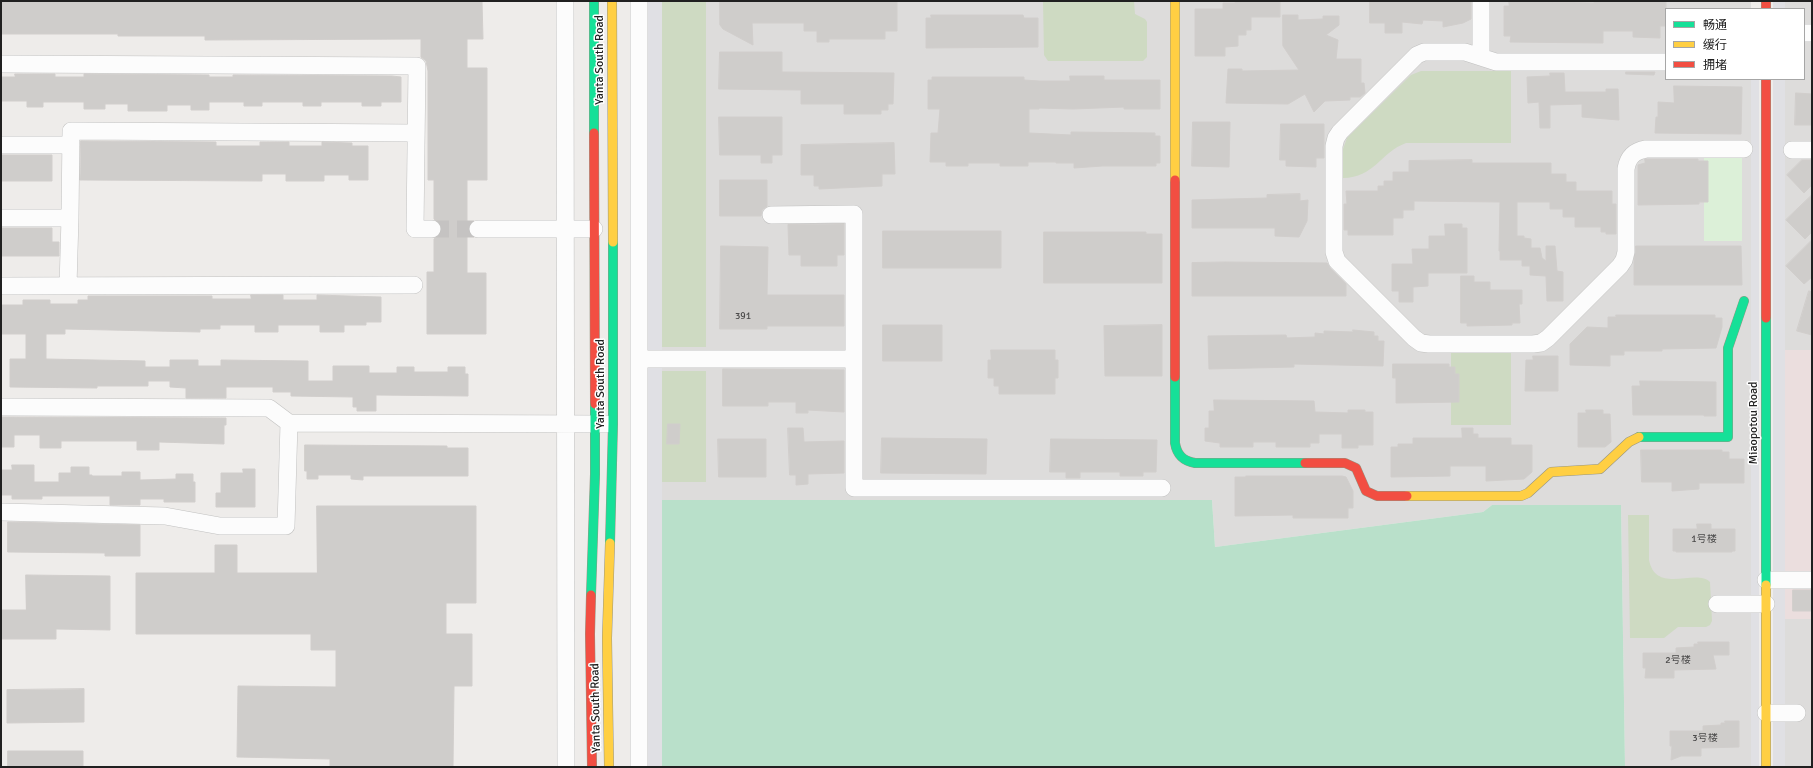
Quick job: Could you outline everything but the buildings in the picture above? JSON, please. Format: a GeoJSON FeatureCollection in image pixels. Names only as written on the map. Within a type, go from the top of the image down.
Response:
{"type":"FeatureCollection","features":[{"type":"Feature","properties":{"kind":"street"},"geometry":{"type":"LineString","coordinates":[[565,1],[566,767]]}},
{"type":"Feature","properties":{"kind":"street","name":"Yanta South Road"},"geometry":{"type":"LineString","coordinates":[[592,767],[590,634],[595,425],[594,1]]}},
{"type":"Feature","properties":{"kind":"street","name":"Yanta South Road"},"geometry":{"type":"LineString","coordinates":[[609,767],[607,638],[613,424],[612,1]]}},
{"type":"Feature","properties":{"kind":"street"},"geometry":{"type":"LineString","coordinates":[[639,1],[639,767]]}},
{"type":"Feature","properties":{"kind":"street"},"geometry":{"type":"LineString","coordinates":[[1175,1],[1175,443],[1177,451],[1184,460],[1195,463],[1345,463],[1356,468],[1366,491],[1377,496],[1521,496],[1528,493],[1551,472],[1600,469],[1629,442],[1639,437],[1728,437],[1728,348],[1744,301]]}},
{"type":"Feature","properties":{"kind":"street"},"geometry":{"type":"LineString","coordinates":[[1481,1],[1481,57]]}},
{"type":"Feature","properties":{"kind":"street"},"geometry":{"type":"LineString","coordinates":[[1665,62],[1496,62],[1465,52],[1424,52],[1417,55],[1340,132],[1335,142],[1334,252],[1336,258],[1377,301],[1421,343],[1533,344],[1544,341],[1624,260],[1626,252],[1626,169],[1627,161],[1632,155],[1638,150],[1646,149],[1744,149]]}},
{"type":"Feature","properties":{"kind":"street"},"geometry":{"type":"LineString","coordinates":[[1,64],[416,66],[415,229],[432,229]]}},
{"type":"Feature","properties":{"kind":"street","name":"Miaopotou Road"},"geometry":{"type":"LineString","coordinates":[[1766,80],[1766,767]]}},
{"type":"Feature","properties":{"kind":"street"},"geometry":{"type":"LineString","coordinates":[[68,286],[71,131],[416,133]]}},
{"type":"Feature","properties":{"kind":"street"},"geometry":{"type":"LineString","coordinates":[[1,145],[71,145]]}},
{"type":"Feature","properties":{"kind":"street"},"geometry":{"type":"LineString","coordinates":[[1792,150],[1812,150]]}},
{"type":"Feature","properties":{"kind":"street"},"geometry":{"type":"LineString","coordinates":[[771,215],[854,214],[854,488],[1162,488]]}},
{"type":"Feature","properties":{"kind":"street"},"geometry":{"type":"LineString","coordinates":[[1,218],[70,218]]}},
{"type":"Feature","properties":{"kind":"street"},"geometry":{"type":"LineString","coordinates":[[478,229],[594,230]]}},
{"type":"Feature","properties":{"kind":"street"},"geometry":{"type":"LineString","coordinates":[[1,286],[414,285]]}},
{"type":"Feature","properties":{"kind":"street"},"geometry":{"type":"LineString","coordinates":[[639,359],[854,359]]}},
{"type":"Feature","properties":{"kind":"street"},"geometry":{"type":"LineString","coordinates":[[1,407],[269,408],[288,423],[613,424]]}},
{"type":"Feature","properties":{"kind":"street"},"geometry":{"type":"LineString","coordinates":[[1,512],[165,516],[220,526],[286,526],[288,423]]}},
{"type":"Feature","properties":{"kind":"street"},"geometry":{"type":"LineString","coordinates":[[1766,580],[1812,580]]}},
{"type":"Feature","properties":{"kind":"street"},"geometry":{"type":"LineString","coordinates":[[1717,604],[1766,604]]}},
{"type":"Feature","properties":{"kind":"street"},"geometry":{"type":"LineString","coordinates":[[1766,713],[1797,713]]}},
{"type":"Feature","properties":{"kind":"shaded area"},"geometry":{"type":"Polygon","coordinates":[[[647,1],[662,1],[662,767],[647,767],[647,1]]]}},
{"type":"Feature","properties":{"kind":"shaded area"},"geometry":{"type":"Polygon","coordinates":[[[706,1],[1751,1],[1751,8],[1665,8],[1665,80],[1751,80],[1751,767],[1625,767],[1621,505],[1492,505],[1483,512],[1215,547],[1212,500],[662,500],[662,482],[706,482],[706,371],[662,371],[662,347],[706,347],[706,1]]]}},
{"type":"Feature","properties":{"kind":"shaded area"},"geometry":{"type":"Polygon","coordinates":[[[1773,1],[1785,1],[1785,8],[1773,8],[1773,1]]]}},
{"type":"Feature","properties":{"kind":"shaded area"},"geometry":{"type":"Polygon","coordinates":[[[1785,1],[1812,1],[1812,350],[1785,350],[1785,80],[1805,80],[1805,8],[1785,8],[1785,1]]]}},
{"type":"Feature","properties":{"kind":"shaded area"},"geometry":{"type":"Polygon","coordinates":[[[1751,80],[1759,80],[1759,767],[1751,767],[1751,80]]]}},
{"type":"Feature","properties":{"kind":"shaded area"},"geometry":{"type":"Polygon","coordinates":[[[1773,80],[1785,80],[1785,767],[1773,767],[1773,80]]]}},
{"type":"Feature","properties":{"kind":"shaded area"},"geometry":{"type":"Polygon","coordinates":[[[1785,350],[1812,350],[1812,619],[1785,619],[1785,350]]]}},
{"type":"Feature","properties":{"kind":"shaded area"},"geometry":{"type":"Polygon","coordinates":[[[1785,619],[1812,619],[1812,767],[1785,767],[1785,619]]]}},
{"type":"Feature","properties":{"kind":"green space"},"geometry":{"type":"Polygon","coordinates":[[[662,1],[706,1],[706,347],[662,347],[662,1]]]}},
{"type":"Feature","properties":{"kind":"green space"},"geometry":{"type":"Polygon","coordinates":[[[1043,1],[1134,1],[1135,14],[1145,19],[1147,22],[1147,57],[1143,61],[1048,61],[1044,55],[1043,1]]]}},
{"type":"Feature","properties":{"kind":"green space"},"geometry":{"type":"Polygon","coordinates":[[[1421,71],[1511,71],[1511,143],[1406,143],[1397,147],[1362,174],[1354,177],[1343,178],[1343,149],[1347,138],[1411,75],[1421,71]]]}},
{"type":"Feature","properties":{"kind":"green space"},"geometry":{"type":"Polygon","coordinates":[[[1704,158],[1742,158],[1742,241],[1704,241],[1704,158]]]}},
{"type":"Feature","properties":{"kind":"green space"},"geometry":{"type":"Polygon","coordinates":[[[1451,352],[1511,352],[1511,425],[1451,425],[1451,352]]]}},
{"type":"Feature","properties":{"kind":"green space"},"geometry":{"type":"Polygon","coordinates":[[[662,371],[706,371],[706,482],[662,482],[662,371]]]}},
{"type":"Feature","properties":{"kind":"green space"},"geometry":{"type":"Polygon","coordinates":[[[662,500],[1212,500],[1215,547],[1483,512],[1492,505],[1621,505],[1625,767],[662,767],[662,500]]]}},
{"type":"Feature","properties":{"kind":"green space"},"geometry":{"type":"Polygon","coordinates":[[[1628,515],[1649,515],[1649,560],[1653,570],[1660,576],[1668,579],[1704,578],[1710,582],[1712,621],[1710,625],[1706,627],[1678,627],[1664,638],[1630,638],[1628,515]]]}},
{"type":"Feature","properties":{"kind":"tunnel"},"geometry":{"type":"LineString","coordinates":[[432,229],[478,229]]}},
{"type":"Feature","properties":{"kind":"traffic: fast"},"geometry":{"type":"LineString","coordinates":[[594,1],[594,133]]}},
{"type":"Feature","properties":{"kind":"traffic: fast"},"geometry":{"type":"LineString","coordinates":[[610,543],[613,424],[613,242]]}},
{"type":"Feature","properties":{"kind":"traffic: fast"},"geometry":{"type":"LineString","coordinates":[[1639,437],[1728,437],[1728,348],[1744,301]]}},
{"type":"Feature","properties":{"kind":"traffic: fast"},"geometry":{"type":"LineString","coordinates":[[1766,318],[1766,585]]}},
{"type":"Feature","properties":{"kind":"traffic: fast"},"geometry":{"type":"LineString","coordinates":[[1175,377],[1175,443],[1177,451],[1181,457],[1187,461],[1195,463],[1305,463]]}},
{"type":"Feature","properties":{"kind":"traffic: fast"},"geometry":{"type":"LineString","coordinates":[[591,595],[595,474],[595,404]]}},
{"type":"Feature","properties":{"kind":"traffic: slow"},"geometry":{"type":"LineString","coordinates":[[612,1],[613,242]]}},
{"type":"Feature","properties":{"kind":"traffic: slow"},"geometry":{"type":"LineString","coordinates":[[1175,1],[1175,180]]}},
{"type":"Feature","properties":{"kind":"traffic: slow"},"geometry":{"type":"LineString","coordinates":[[1407,496],[1521,496],[1528,493],[1551,472],[1600,469],[1629,442],[1639,437]]}},
{"type":"Feature","properties":{"kind":"traffic: slow"},"geometry":{"type":"LineString","coordinates":[[609,767],[607,638],[610,543]]}},
{"type":"Feature","properties":{"kind":"traffic: slow"},"geometry":{"type":"LineString","coordinates":[[1766,585],[1766,767]]}},
{"type":"Feature","properties":{"kind":"traffic: jam"},"geometry":{"type":"LineString","coordinates":[[1766,1],[1766,8]]}},
{"type":"Feature","properties":{"kind":"traffic: jam"},"geometry":{"type":"LineString","coordinates":[[1766,80],[1766,318]]}},
{"type":"Feature","properties":{"kind":"traffic: jam"},"geometry":{"type":"LineString","coordinates":[[594,133],[595,404]]}},
{"type":"Feature","properties":{"kind":"traffic: jam"},"geometry":{"type":"LineString","coordinates":[[1175,180],[1175,377]]}},
{"type":"Feature","properties":{"kind":"traffic: jam"},"geometry":{"type":"LineString","coordinates":[[1305,463],[1345,463],[1356,468],[1366,491],[1377,496],[1407,496]]}},
{"type":"Feature","properties":{"kind":"traffic: jam"},"geometry":{"type":"LineString","coordinates":[[591,595],[590,634],[592,767]]}}]}
